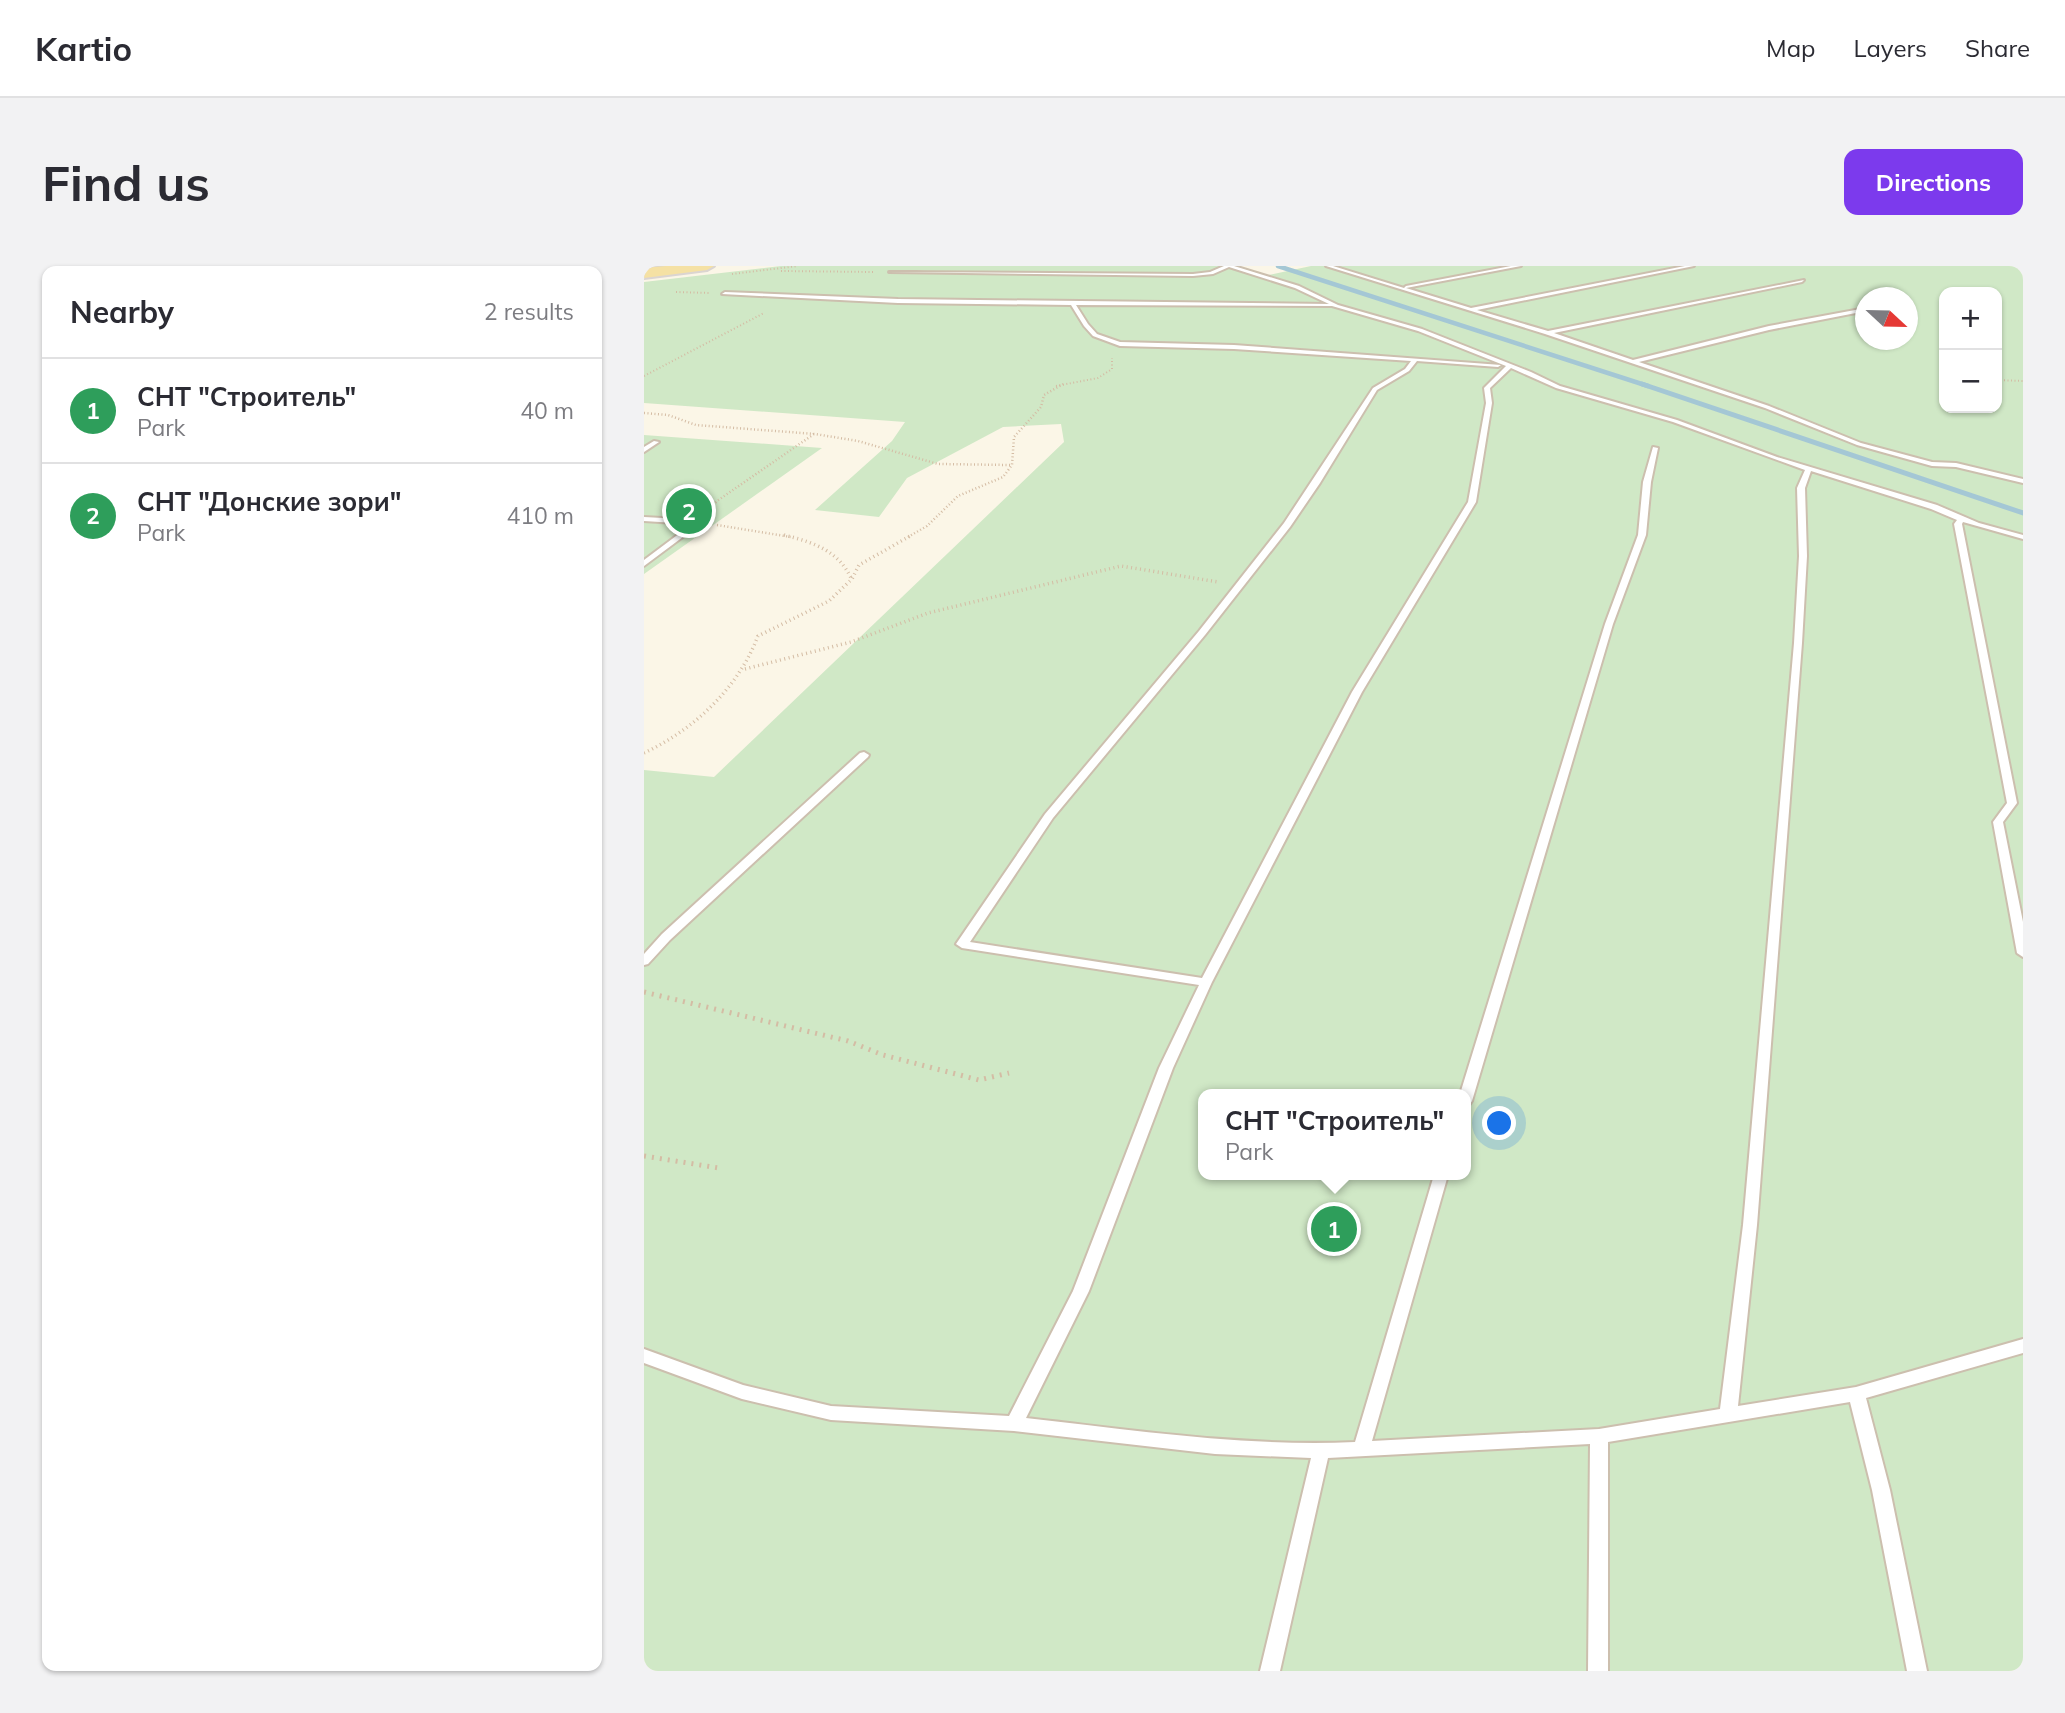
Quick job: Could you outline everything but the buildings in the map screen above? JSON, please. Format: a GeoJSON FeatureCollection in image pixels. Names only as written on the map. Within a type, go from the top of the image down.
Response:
{"type":"FeatureCollection","features":[{"type":"Feature","properties":{"kind":"main road"},"geometry":{"type":"LineString","coordinates":[[644,273],[707,266]]}},
{"type":"Feature","properties":{"kind":"lane"},"geometry":{"type":"LineString","coordinates":[[891,272],[1193,275],[1211,273],[1229,266],[1297,287],[1336,306],[1420,330],[1558,387],[1612,405],[1675,421],[1809,469],[2023,537]]}},
{"type":"Feature","properties":{"kind":"lane"},"geometry":{"type":"LineString","coordinates":[[1331,267],[1350,266]]}},
{"type":"Feature","properties":{"kind":"lane"},"geometry":{"type":"LineString","coordinates":[[1402,288],[1519,266]]}},
{"type":"Feature","properties":{"kind":"lane"},"geometry":{"type":"LineString","coordinates":[[1469,309],[1692,266]]}},
{"type":"Feature","properties":{"kind":"lane"},"geometry":{"type":"LineString","coordinates":[[1331,267],[1548,333],[1767,407],[1859,444],[1932,464],[1956,465],[2023,481]]}},
{"type":"Feature","properties":{"kind":"lane"},"geometry":{"type":"LineString","coordinates":[[1548,333],[1802,281]]}},
{"type":"Feature","properties":{"kind":"lane"},"geometry":{"type":"LineString","coordinates":[[725,294],[898,301],[1336,306]]}},
{"type":"Feature","properties":{"kind":"lane"},"geometry":{"type":"LineString","coordinates":[[1072,302],[1093,335],[1104,341],[1120,344],[1234,347],[1509,366]]}},
{"type":"Feature","properties":{"kind":"lane"},"geometry":{"type":"LineString","coordinates":[[1632,362],[1769,328],[1855,311]]}},
{"type":"Feature","properties":{"kind":"lane"},"geometry":{"type":"LineString","coordinates":[[1206,982],[962,944],[1049,816],[1240,585],[1317,483],[1375,389],[1407,370],[1416,359]]}},
{"type":"Feature","properties":{"kind":"lane"},"geometry":{"type":"LineString","coordinates":[[1014,1424],[1081,1291],[1166,1068],[1206,982],[1357,692],[1472,502],[1489,402],[1487,388],[1509,366]]}},
{"type":"Feature","properties":{"kind":"lane"},"geometry":{"type":"LineString","coordinates":[[644,450],[656,442]]}},
{"type":"Feature","properties":{"kind":"lane"},"geometry":{"type":"LineString","coordinates":[[1469,1089],[1609,624],[1642,535],[1647,482],[1656,448]]}},
{"type":"Feature","properties":{"kind":"lane"},"geometry":{"type":"LineString","coordinates":[[1728,1415],[1750,1225],[1798,643],[1802,556],[1801,488],[1809,469]]}},
{"type":"Feature","properties":{"kind":"lane"},"geometry":{"type":"LineString","coordinates":[[644,519],[699,522]]}},
{"type":"Feature","properties":{"kind":"lane"},"geometry":{"type":"LineString","coordinates":[[1962,519],[1958,524],[2012,803],[1998,822],[2023,953]]}},
{"type":"Feature","properties":{"kind":"lane"},"geometry":{"type":"LineString","coordinates":[[644,564],[699,522]]}},
{"type":"Feature","properties":{"kind":"lane"},"geometry":{"type":"LineString","coordinates":[[644,961],[666,937],[864,755]]}},
{"type":"Feature","properties":{"kind":"lane"},"geometry":{"type":"LineString","coordinates":[[1361,1449],[1440,1180]]}},
{"type":"Feature","properties":{"kind":"lane"},"geometry":{"type":"LineString","coordinates":[[644,1356],[742,1392],[831,1413],[1014,1424],[1215,1446],[1321,1451],[1599,1436],[1856,1394],[2023,1346]]}},
{"type":"Feature","properties":{"kind":"lane"},"geometry":{"type":"LineString","coordinates":[[1856,1394],[1881,1490],[1917,1671]]}},
{"type":"Feature","properties":{"kind":"lane"},"geometry":{"type":"LineString","coordinates":[[1598,1671],[1599,1436]]}},
{"type":"Feature","properties":{"kind":"lane"},"geometry":{"type":"LineString","coordinates":[[1270,1671],[1321,1451]]}},
{"type":"Feature","properties":{"kind":"path"},"geometry":{"type":"LineString","coordinates":[[797,266],[762,272],[891,272]]}},
{"type":"Feature","properties":{"kind":"path"},"geometry":{"type":"LineString","coordinates":[[674,292],[725,294]]}},
{"type":"Feature","properties":{"kind":"path"},"geometry":{"type":"LineString","coordinates":[[644,376],[797,296]]}},
{"type":"Feature","properties":{"kind":"path"},"geometry":{"type":"LineString","coordinates":[[644,753],[656,749],[696,720],[744,670],[758,636],[829,601],[852,579],[859,565],[928,526],[945,506],[958,496],[1003,477],[1012,465],[1014,437],[1041,407],[1044,395],[1057,385],[1098,378],[1112,369],[1111,358],[1120,344]]}},
{"type":"Feature","properties":{"kind":"path"},"geometry":{"type":"LineString","coordinates":[[2002,380],[2023,381]]}},
{"type":"Feature","properties":{"kind":"path"},"geometry":{"type":"LineString","coordinates":[[644,413],[668,415],[696,425],[816,434],[858,441],[939,464],[1012,465]]}},
{"type":"Feature","properties":{"kind":"path"},"geometry":{"type":"LineString","coordinates":[[699,522],[717,501],[816,434]]}},
{"type":"Feature","properties":{"kind":"path"},"geometry":{"type":"LineString","coordinates":[[699,522],[765,531],[808,543],[842,560],[852,579]]}},
{"type":"Feature","properties":{"kind":"path"},"geometry":{"type":"LineString","coordinates":[[744,670],[788,656],[851,642],[928,613],[1121,566],[1240,585]]}},
{"type":"Feature","properties":{"kind":"path"},"geometry":{"type":"LineString","coordinates":[[644,992],[848,1041],[883,1055],[979,1080],[1009,1073]]}},
{"type":"Feature","properties":{"kind":"path"},"geometry":{"type":"LineString","coordinates":[[644,1156],[719,1167]]}},
{"type":"Feature","properties":{"kind":"green space"},"geometry":{"type":"Polygon","coordinates":[[[781,266],[1231,266],[1264,276],[1311,266],[2023,266],[2023,1671],[644,1671],[644,770],[714,777],[1064,442],[1061,424],[1003,427],[907,478],[879,517],[815,510],[892,441],[905,422],[644,403],[644,282],[781,266]]]}},
{"type":"Feature","properties":{"kind":"green space"},"geometry":{"type":"Polygon","coordinates":[[[644,435],[822,448],[644,574],[644,435]]]}},
{"type":"Feature","properties":{"kind":"waterway"},"geometry":{"type":"LineString","coordinates":[[1278,266],[1646,385]]}},
{"type":"Feature","properties":{"kind":"waterway"},"geometry":{"type":"LineString","coordinates":[[1642,384],[1646,385]]}},
{"type":"Feature","properties":{"kind":"waterway"},"geometry":{"type":"LineString","coordinates":[[1646,385],[2023,513]]}},
{"type":"Feature","properties":{"kind":"place","name":"СНТ \"Донские зори\""},"geometry":{"type":"Point","coordinates":[689,511]}},
{"type":"Feature","properties":{"kind":"place","name":"СНТ \"Строитель\""},"geometry":{"type":"Point","coordinates":[1334,1229]}}]}
